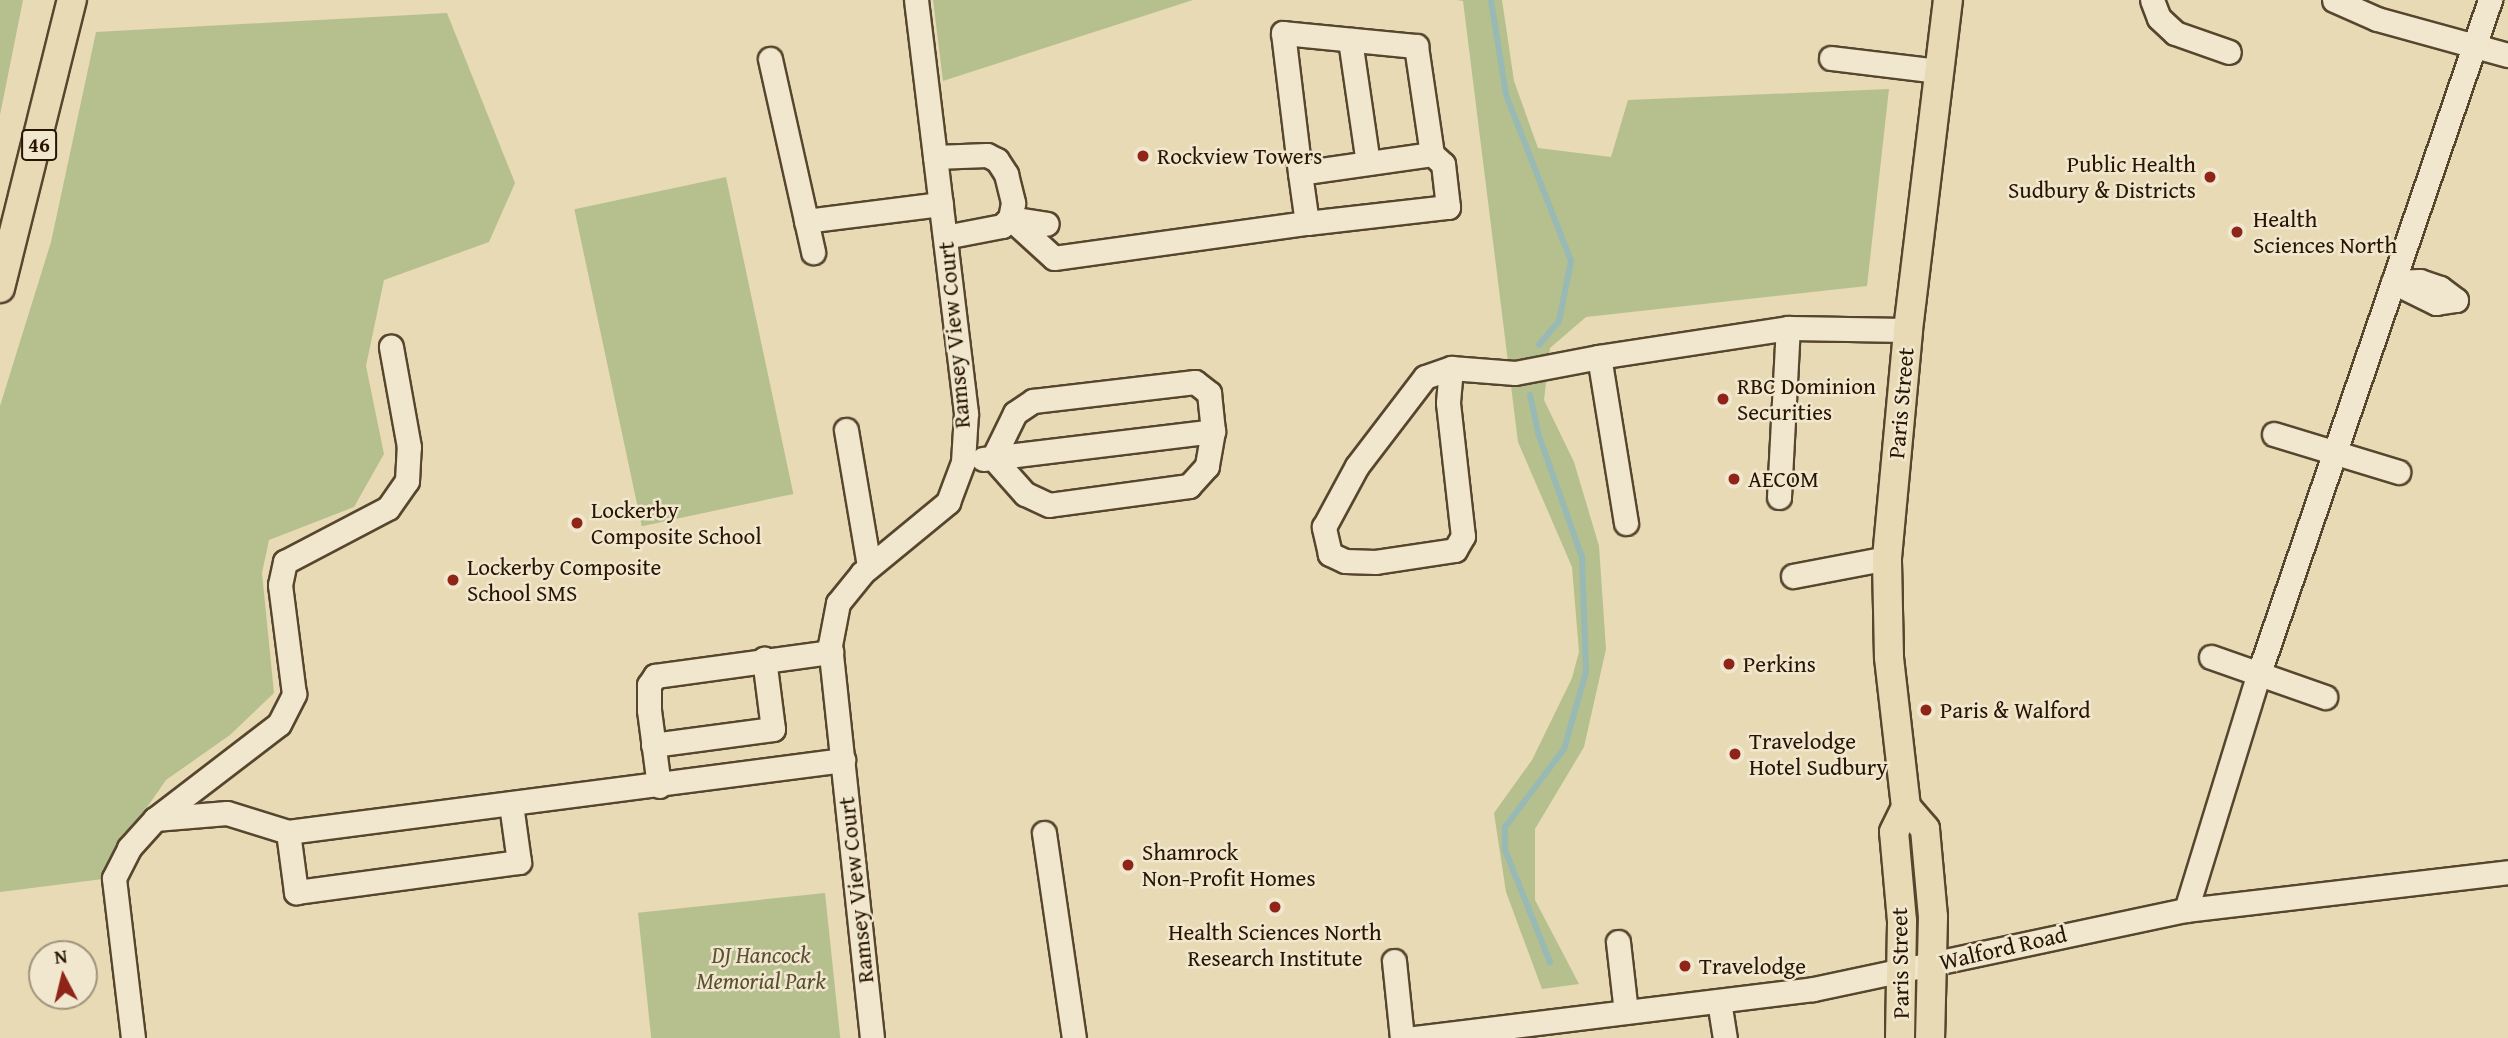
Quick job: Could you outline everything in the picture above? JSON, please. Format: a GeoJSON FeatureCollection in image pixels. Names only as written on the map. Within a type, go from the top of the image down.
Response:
{"type":"FeatureCollection","features":[{"type":"Feature","properties":{"kind":"main road","name":"46"},"geometry":{"type":"LineString","coordinates":[[0,288],[72,0]]}},
{"type":"Feature","properties":{"kind":"main road","name":"Paris Street"},"geometry":{"type":"LineString","coordinates":[[1900,1038],[1903,973],[1894,832],[1906,807],[1889,657],[1887,558],[1908,330],[1948,0]]}},
{"type":"Feature","properties":{"kind":"main road","name":"Paris Street"},"geometry":{"type":"LineString","coordinates":[[1906,807],[1925,829],[1934,964],[1930,1038]]}},
{"type":"Feature","properties":{"kind":"street","name":"Ramsey View Court"},"geometry":{"type":"LineString","coordinates":[[872,1038],[831,652],[838,603],[869,566],[948,502],[962,461],[966,413],[916,0]]}},
{"type":"Feature","properties":{"kind":"street"},"geometry":{"type":"LineString","coordinates":[[2152,0],[2159,18],[2175,33],[2229,52]]}},
{"type":"Feature","properties":{"kind":"street"},"geometry":{"type":"LineString","coordinates":[[2334,0],[2377,19],[2508,55]]}},
{"type":"Feature","properties":{"kind":"street"},"geometry":{"type":"LineString","coordinates":[[2186,910],[2259,673],[2490,0]]}},
{"type":"Feature","properties":{"kind":"street"},"geometry":{"type":"LineString","coordinates":[[1010,219],[1054,258],[1307,223],[1448,207],[1443,164],[1432,154],[1416,46],[1283,33],[1307,223]]}},
{"type":"Feature","properties":{"kind":"street"},"geometry":{"type":"LineString","coordinates":[[1350,40],[1368,163]]}},
{"type":"Feature","properties":{"kind":"street"},"geometry":{"type":"LineString","coordinates":[[1831,58],[1940,71]]}},
{"type":"Feature","properties":{"kind":"street"},"geometry":{"type":"LineString","coordinates":[[770,59],[813,252]]}},
{"type":"Feature","properties":{"kind":"street"},"geometry":{"type":"LineString","coordinates":[[1300,173],[1432,154]]}},
{"type":"Feature","properties":{"kind":"street"},"geometry":{"type":"LineString","coordinates":[[935,157],[987,155],[997,160],[1006,174],[1013,203],[1010,219]]}},
{"type":"Feature","properties":{"kind":"street"},"geometry":{"type":"LineString","coordinates":[[806,221],[941,204]]}},
{"type":"Feature","properties":{"kind":"street"},"geometry":{"type":"LineString","coordinates":[[945,237],[986,231],[1010,219],[1047,224]]}},
{"type":"Feature","properties":{"kind":"street"},"geometry":{"type":"LineString","coordinates":[[1451,368],[1448,403],[1463,536],[1455,550],[1376,562],[1345,561],[1329,554],[1324,527],[1357,466],[1425,377],[1451,368],[1515,373],[1599,357],[1788,328],[1908,330]]}},
{"type":"Feature","properties":{"kind":"street"},"geometry":{"type":"LineString","coordinates":[[1779,497],[1788,328]]}},
{"type":"Feature","properties":{"kind":"street"},"geometry":{"type":"LineString","coordinates":[[132,1038],[114,878],[129,848],[155,819],[279,724],[294,694],[280,585],[285,562],[388,508],[407,481],[409,447],[391,347]]}},
{"type":"Feature","properties":{"kind":"street"},"geometry":{"type":"LineString","coordinates":[[1599,357],[1626,523]]}},
{"type":"Feature","properties":{"kind":"street"},"geometry":{"type":"LineString","coordinates":[[1182,382],[1203,386],[1214,410],[1207,466],[1201,476],[1189,486],[1170,491],[1049,505],[1025,494],[993,458],[1022,405],[1182,382]]}},
{"type":"Feature","properties":{"kind":"street"},"geometry":{"type":"LineString","coordinates":[[846,430],[869,566]]}},
{"type":"Feature","properties":{"kind":"street"},"geometry":{"type":"LineString","coordinates":[[962,461],[1213,431]]}},
{"type":"Feature","properties":{"kind":"street"},"geometry":{"type":"LineString","coordinates":[[2274,434],[2398,472]]}},
{"type":"Feature","properties":{"kind":"street"},"geometry":{"type":"LineString","coordinates":[[1793,576],[1887,558]]}},
{"type":"Feature","properties":{"kind":"street"},"geometry":{"type":"LineString","coordinates":[[659,786],[649,685],[655,676],[764,659],[831,652]]}},
{"type":"Feature","properties":{"kind":"street"},"geometry":{"type":"LineString","coordinates":[[2211,656],[2325,696]]}},
{"type":"Feature","properties":{"kind":"street"},"geometry":{"type":"LineString","coordinates":[[653,745],[773,729],[764,659]]}},
{"type":"Feature","properties":{"kind":"street"},"geometry":{"type":"LineString","coordinates":[[155,819],[227,813],[288,832],[659,786],[843,760]]}},
{"type":"Feature","properties":{"kind":"street"},"geometry":{"type":"LineString","coordinates":[[288,832],[296,892],[519,862],[511,804]]}},
{"type":"Feature","properties":{"kind":"street"},"geometry":{"type":"LineString","coordinates":[[1044,833],[1074,1038]]}},
{"type":"Feature","properties":{"kind":"street","name":"Walford Road"},"geometry":{"type":"LineString","coordinates":[[1415,1038],[1719,1001],[1903,973],[2186,910],[2508,872]]}},
{"type":"Feature","properties":{"kind":"street"},"geometry":{"type":"LineString","coordinates":[[1618,942],[1626,1012]]}},
{"type":"Feature","properties":{"kind":"street"},"geometry":{"type":"LineString","coordinates":[[1394,961],[1402,1038]]}},
{"type":"Feature","properties":{"kind":"street"},"geometry":{"type":"LineString","coordinates":[[1719,1001],[1725,1038]]}},
{"type":"Feature","properties":{"kind":"green space"},"geometry":{"type":"Polygon","coordinates":[[[0,0],[23,0],[0,115],[0,0]]]}},
{"type":"Feature","properties":{"kind":"green space"},"geometry":{"type":"Polygon","coordinates":[[[933,0],[1193,0],[943,81],[933,0]]]}},
{"type":"Feature","properties":{"kind":"green space"},"geometry":{"type":"Polygon","coordinates":[[[1457,0],[1502,0],[1514,81],[1538,148],[1611,157],[1628,100],[1889,89],[1867,286],[1586,317],[1550,348],[1544,400],[1574,462],[1599,546],[1606,649],[1584,747],[1535,829],[1535,900],[1579,984],[1542,989],[1506,892],[1494,813],[1532,760],[1572,678],[1579,652],[1572,567],[1518,442],[1463,1],[1457,0]]]}},
{"type":"Feature","properties":{"kind":"green space"},"geometry":{"type":"Polygon","coordinates":[[[447,13],[515,183],[489,242],[384,280],[366,366],[384,454],[354,507],[269,540],[262,573],[274,693],[230,735],[166,780],[102,872],[103,879],[0,892],[0,406],[51,242],[96,32],[447,13]]]}},
{"type":"Feature","properties":{"kind":"green space"},"geometry":{"type":"Polygon","coordinates":[[[726,177],[793,494],[642,526],[574,209],[726,177]]]}},
{"type":"Feature","properties":{"kind":"green space","name":"DJ Hancock Memorial Park"},"geometry":{"type":"Polygon","coordinates":[[[825,893],[840,1038],[651,1038],[638,913],[825,893]]]}},
{"type":"Feature","properties":{"kind":"waterway"},"geometry":{"type":"LineString","coordinates":[[1491,0],[1506,95],[1571,261],[1559,321],[1539,345]]}},
{"type":"Feature","properties":{"kind":"waterway"},"geometry":{"type":"LineString","coordinates":[[1530,395],[1538,433],[1582,557],[1586,672],[1564,749],[1505,827],[1505,850],[1550,962]]}},
{"type":"Feature","properties":{"kind":"place","name":"Rockview Towers"},"geometry":{"type":"Point","coordinates":[1143,156]}},
{"type":"Feature","properties":{"kind":"place","name":"Public Health Sudbury & Districts"},"geometry":{"type":"Point","coordinates":[2210,177]}},
{"type":"Feature","properties":{"kind":"place","name":"Health Sciences North"},"geometry":{"type":"Point","coordinates":[2237,232]}},
{"type":"Feature","properties":{"kind":"place","name":"RBC Dominion Securities"},"geometry":{"type":"Point","coordinates":[1723,399]}},
{"type":"Feature","properties":{"kind":"place","name":"AECOM"},"geometry":{"type":"Point","coordinates":[1734,479]}},
{"type":"Feature","properties":{"kind":"place","name":"Lockerby Composite School"},"geometry":{"type":"Point","coordinates":[577,523]}},
{"type":"Feature","properties":{"kind":"place","name":"Lockerby Composite School SMS"},"geometry":{"type":"Point","coordinates":[453,580]}},
{"type":"Feature","properties":{"kind":"place","name":"Perkins"},"geometry":{"type":"Point","coordinates":[1729,664]}},
{"type":"Feature","properties":{"kind":"place","name":"Paris & Walford"},"geometry":{"type":"Point","coordinates":[1926,710]}},
{"type":"Feature","properties":{"kind":"place","name":"Travelodge Hotel Sudbury"},"geometry":{"type":"Point","coordinates":[1735,754]}},
{"type":"Feature","properties":{"kind":"place","name":"Shamrock Non-Profit Homes"},"geometry":{"type":"Point","coordinates":[1128,865]}},
{"type":"Feature","properties":{"kind":"place","name":"Health Sciences North Research Institute"},"geometry":{"type":"Point","coordinates":[1275,907]}},
{"type":"Feature","properties":{"kind":"place","name":"Travelodge"},"geometry":{"type":"Point","coordinates":[1685,966]}}]}
